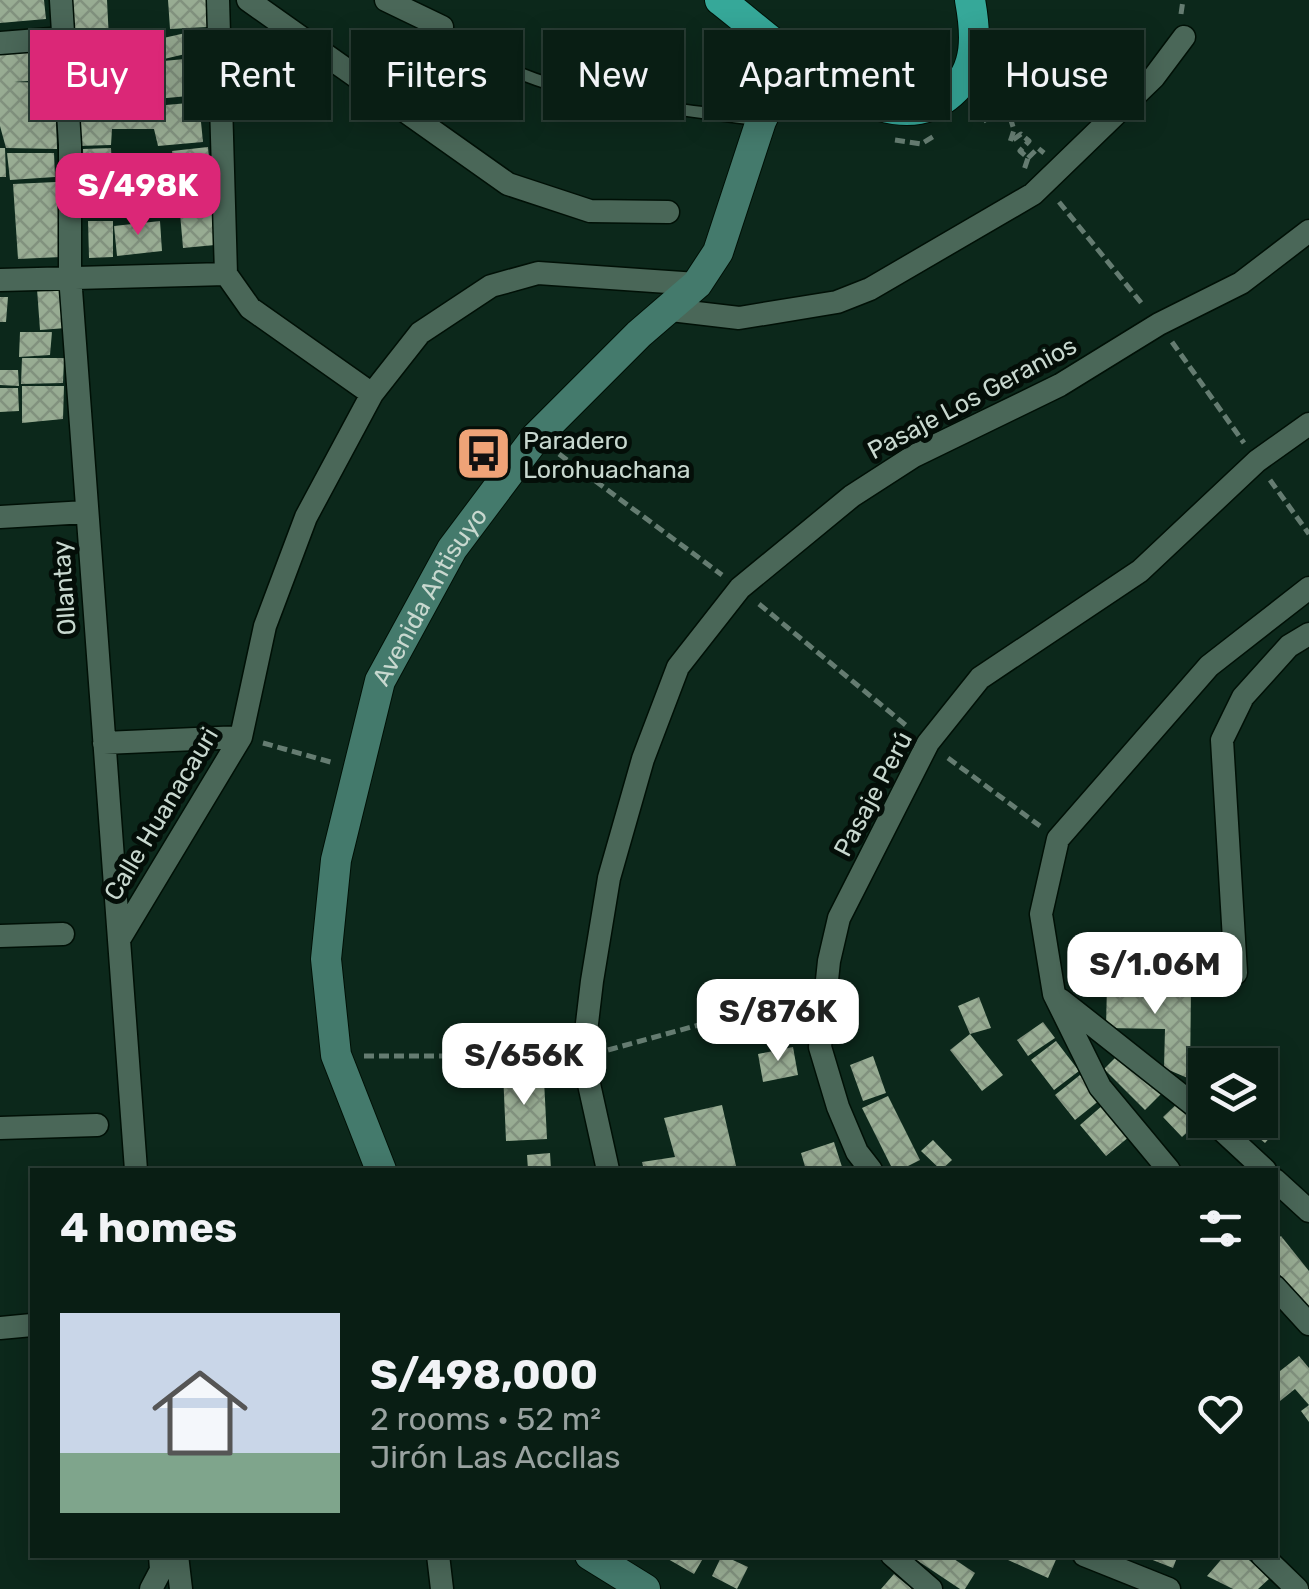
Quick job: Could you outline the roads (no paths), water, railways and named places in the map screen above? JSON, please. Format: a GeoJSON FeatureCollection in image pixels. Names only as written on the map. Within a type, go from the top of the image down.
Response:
{"type":"FeatureCollection","features":[{"type":"Feature","properties":{"kind":"highway"},"geometry":{"type":"LineString","coordinates":[[720,0],[761,30]]}},
{"type":"Feature","properties":{"kind":"highway"},"geometry":{"type":"LineString","coordinates":[[950,94],[965,76],[974,53],[970,0]]}},
{"type":"Feature","properties":{"kind":"street","name":"Ollantay"},"geometry":{"type":"LineString","coordinates":[[61,0],[62,30]]}},
{"type":"Feature","properties":{"kind":"street"},"geometry":{"type":"LineString","coordinates":[[218,0],[226,274],[250,308],[372,394]]}},
{"type":"Feature","properties":{"kind":"street"},"geometry":{"type":"LineString","coordinates":[[248,0],[508,184],[590,211],[668,212]]}},
{"type":"Feature","properties":{"kind":"street"},"geometry":{"type":"LineString","coordinates":[[386,0],[442,27]]}},
{"type":"Feature","properties":{"kind":"street"},"geometry":{"type":"LineString","coordinates":[[671,310],[739,318],[838,302],[870,289],[1039,189],[1154,76],[1184,37]]}},
{"type":"Feature","properties":{"kind":"street"},"geometry":{"type":"LineString","coordinates":[[0,43],[30,41]]}},
{"type":"Feature","properties":{"kind":"street","name":"Ollantay"},"geometry":{"type":"LineString","coordinates":[[68,120],[70,276],[136,1168]]}},
{"type":"Feature","properties":{"kind":"street","name":"Avenida Antisuyo"},"geometry":{"type":"LineString","coordinates":[[380,1168],[336,1055],[326,959],[336,860],[380,682],[452,549],[536,437],[639,334],[671,310],[696,284],[718,252],[761,121]]}},
{"type":"Feature","properties":{"kind":"street","name":"Pasaje Los Geranios"},"geometry":{"type":"LineString","coordinates":[[608,1168],[582,1057],[610,878],[642,759],[678,667],[740,588],[839,506],[914,456],[1060,385],[1159,324],[1241,284],[1309,230]]}},
{"type":"Feature","properties":{"kind":"street","name":"Calle Huanacauri"},"geometry":{"type":"LineString","coordinates":[[120,938],[241,737],[264,626],[306,516],[372,394],[420,332],[491,286],[538,273],[696,284]]}},
{"type":"Feature","properties":{"kind":"street"},"geometry":{"type":"LineString","coordinates":[[0,280],[226,274]]}},
{"type":"Feature","properties":{"kind":"street","name":"Pasaje Perú"},"geometry":{"type":"LineString","coordinates":[[870,1168],[858,1152],[838,1107],[820,1047],[826,990],[840,918],[928,743],[980,678],[1140,571],[1257,461],[1309,424]]}},
{"type":"Feature","properties":{"kind":"street"},"geometry":{"type":"LineString","coordinates":[[0,518],[86,512]]}},
{"type":"Feature","properties":{"kind":"street"},"geometry":{"type":"LineString","coordinates":[[1167,1168],[1100,1087],[1054,994],[1041,914],[1058,839],[1209,666],[1309,588]]}},
{"type":"Feature","properties":{"kind":"street"},"geometry":{"type":"LineString","coordinates":[[1236,972],[1222,740],[1244,697],[1289,646],[1309,634]]}},
{"type":"Feature","properties":{"kind":"street"},"geometry":{"type":"LineString","coordinates":[[104,743],[241,737]]}},
{"type":"Feature","properties":{"kind":"street"},"geometry":{"type":"LineString","coordinates":[[0,936],[63,934]]}},
{"type":"Feature","properties":{"kind":"street"},"geometry":{"type":"LineString","coordinates":[[1054,994],[1188,1100]]}},
{"type":"Feature","properties":{"kind":"street"},"geometry":{"type":"LineString","coordinates":[[0,1128],[97,1125]]}},
{"type":"Feature","properties":{"kind":"street"},"geometry":{"type":"LineString","coordinates":[[1230,1138],[1263,1168]]}},
{"type":"Feature","properties":{"kind":"street"},"geometry":{"type":"LineString","coordinates":[[1278,1183],[1309,1211]]}},
{"type":"Feature","properties":{"kind":"street"},"geometry":{"type":"LineString","coordinates":[[1278,1290],[1309,1324]]}},
{"type":"Feature","properties":{"kind":"street"},"geometry":{"type":"LineString","coordinates":[[0,1328],[30,1325]]}},
{"type":"Feature","properties":{"kind":"street"},"geometry":{"type":"LineString","coordinates":[[438,1558],[442,1589]]}},
{"type":"Feature","properties":{"kind":"street"},"geometry":{"type":"LineString","coordinates":[[595,1558],[645,1589]]}},
{"type":"Feature","properties":{"kind":"street"},"geometry":{"type":"LineString","coordinates":[[895,1558],[931,1589]]}},
{"type":"Feature","properties":{"kind":"street"},"geometry":{"type":"LineString","coordinates":[[1092,1558],[1169,1589]]}},
{"type":"Feature","properties":{"kind":"street"},"geometry":{"type":"LineString","coordinates":[[1265,1558],[1297,1589]]}},
{"type":"Feature","properties":{"kind":"street"},"geometry":{"type":"LineString","coordinates":[[162,1567],[181,1589]]}},
{"type":"Feature","properties":{"kind":"lane"},"geometry":{"type":"LineString","coordinates":[[442,27],[468,49],[541,81],[618,102],[761,121]]}},
{"type":"Feature","properties":{"kind":"place","name":"Paradero Lorohuachana"},"geometry":{"type":"Point","coordinates":[484,454]}}]}
